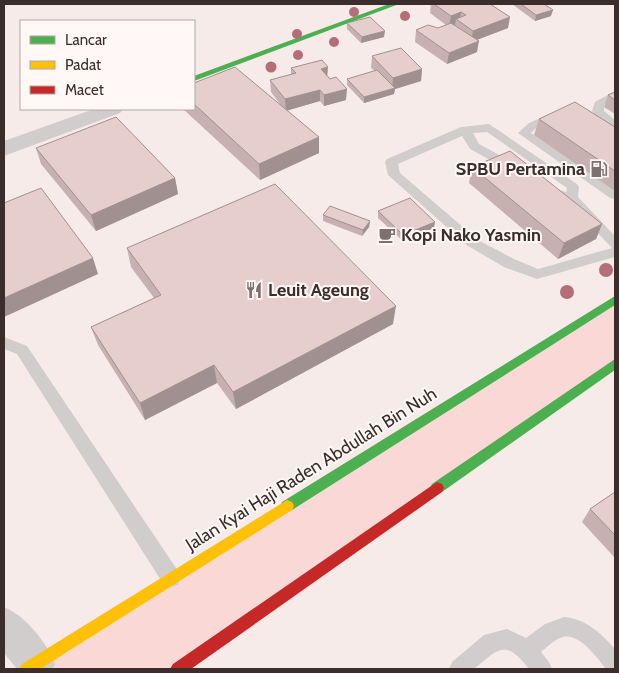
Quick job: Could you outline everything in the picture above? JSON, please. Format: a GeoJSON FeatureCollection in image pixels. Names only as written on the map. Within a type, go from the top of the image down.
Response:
{"type":"FeatureCollection","features":[{"type":"Feature","properties":{"kind":"main road"},"geometry":{"type":"LineString","coordinates":[[195,79],[395,4]]}},
{"type":"Feature","properties":{"kind":"main road","name":"Jalan Kyai Haji Raden Abdullah Bin Nuh"},"geometry":{"type":"LineString","coordinates":[[34,667],[171,578],[615,300]]}},
{"type":"Feature","properties":{"kind":"main road"},"geometry":{"type":"LineString","coordinates":[[178,669],[615,364]]}},
{"type":"Feature","properties":{"kind":"street"},"geometry":{"type":"LineString","coordinates":[[4,150],[110,110]]}},
{"type":"Feature","properties":{"kind":"street"},"geometry":{"type":"LineString","coordinates":[[4,625],[34,667]]}},
{"type":"Feature","properties":{"kind":"lane"},"geometry":{"type":"LineString","coordinates":[[615,94],[599,104],[598,111],[605,119],[615,125]]}},
{"type":"Feature","properties":{"kind":"lane"},"geometry":{"type":"LineString","coordinates":[[570,114],[560,112],[533,125],[524,132],[615,195]]}},
{"type":"Feature","properties":{"kind":"lane"},"geometry":{"type":"LineString","coordinates":[[594,126],[615,139]]}},
{"type":"Feature","properties":{"kind":"lane"},"geometry":{"type":"LineString","coordinates":[[572,198],[573,187],[488,128],[464,130],[391,162],[394,175],[474,243],[509,263],[537,274],[615,252]]}},
{"type":"Feature","properties":{"kind":"lane"},"geometry":{"type":"LineString","coordinates":[[464,130],[474,146],[506,162],[520,173]]}},
{"type":"Feature","properties":{"kind":"lane"},"geometry":{"type":"LineString","coordinates":[[542,188],[572,198],[615,244]]}},
{"type":"Feature","properties":{"kind":"lane"},"geometry":{"type":"LineString","coordinates":[[4,343],[22,350],[171,578]]}},
{"type":"Feature","properties":{"kind":"lane"},"geometry":{"type":"LineString","coordinates":[[527,650],[556,629],[566,626],[581,631],[603,649],[615,664]]}},
{"type":"Feature","properties":{"kind":"lane"},"geometry":{"type":"LineString","coordinates":[[459,669],[491,642],[508,639],[527,650],[542,669]]}},
{"type":"Feature","properties":{"kind":"shaded area"},"geometry":{"type":"Polygon","coordinates":[[[615,301],[615,364],[178,669],[40,669],[36,664],[615,301]]]}},
{"type":"Feature","properties":{"kind":"building"},"geometry":{"type":"Polygon","coordinates":[[[434,4],[490,4],[510,17],[473,31],[456,19],[466,15],[461,12],[451,16],[434,4]]]}},
{"type":"Feature","properties":{"kind":"building"},"geometry":{"type":"Polygon","coordinates":[[[521,4],[544,4],[553,10],[536,15],[521,4]]]}},
{"type":"Feature","properties":{"kind":"building"},"geometry":{"type":"Polygon","coordinates":[[[370,17],[385,31],[362,37],[347,23],[370,17]]]}},
{"type":"Feature","properties":{"kind":"building"},"geometry":{"type":"Polygon","coordinates":[[[451,23],[479,41],[449,53],[416,30],[428,25],[438,28],[451,23]]]}},
{"type":"Feature","properties":{"kind":"building"},"geometry":{"type":"Polygon","coordinates":[[[401,48],[422,69],[393,78],[372,56],[401,48]]]}},
{"type":"Feature","properties":{"kind":"building"},"geometry":{"type":"Polygon","coordinates":[[[322,60],[328,67],[321,69],[330,79],[336,77],[347,89],[324,95],[320,90],[285,99],[270,80],[296,73],[291,68],[322,60]]]}},
{"type":"Feature","properties":{"kind":"building"},"geometry":{"type":"Polygon","coordinates":[[[235,67],[319,137],[259,164],[195,105],[195,83],[235,67]]]}},
{"type":"Feature","properties":{"kind":"building"},"geometry":{"type":"Polygon","coordinates":[[[377,70],[395,88],[364,97],[347,79],[377,70]]]}},
{"type":"Feature","properties":{"kind":"building"},"geometry":{"type":"Polygon","coordinates":[[[615,92],[615,100],[608,95],[615,92]]]}},
{"type":"Feature","properties":{"kind":"building"},"geometry":{"type":"Polygon","coordinates":[[[575,102],[615,127],[615,171],[539,119],[575,102]]]}},
{"type":"Feature","properties":{"kind":"building"},"geometry":{"type":"Polygon","coordinates":[[[116,117],[175,178],[91,215],[36,148],[116,117]]]}},
{"type":"Feature","properties":{"kind":"building"},"geometry":{"type":"Polygon","coordinates":[[[510,151],[602,224],[564,243],[472,167],[510,151]]]}},
{"type":"Feature","properties":{"kind":"building","name":"Leuit Ageung"},"geometry":{"type":"Polygon","coordinates":[[[275,184],[396,306],[233,392],[214,365],[140,403],[91,327],[161,295],[127,248],[275,184]]]}},
{"type":"Feature","properties":{"kind":"building"},"geometry":{"type":"Polygon","coordinates":[[[41,188],[93,258],[4,298],[4,203],[41,188]]]}},
{"type":"Feature","properties":{"kind":"building"},"geometry":{"type":"Polygon","coordinates":[[[410,198],[435,222],[403,235],[378,211],[410,198]]]}},
{"type":"Feature","properties":{"kind":"building"},"geometry":{"type":"Polygon","coordinates":[[[330,206],[370,221],[363,230],[323,215],[330,206]]]}},
{"type":"Feature","properties":{"kind":"building"},"geometry":{"type":"Polygon","coordinates":[[[615,492],[615,535],[590,509],[615,492]]]}},
{"type":"Feature","properties":{"kind":"traffic: fast"},"geometry":{"type":"LineString","coordinates":[[195,79],[395,4]]}},
{"type":"Feature","properties":{"kind":"traffic: fast"},"geometry":{"type":"LineString","coordinates":[[287,506],[615,300]]}},
{"type":"Feature","properties":{"kind":"traffic: fast"},"geometry":{"type":"LineString","coordinates":[[437,488],[615,364]]}},
{"type":"Feature","properties":{"kind":"traffic: slow"},"geometry":{"type":"LineString","coordinates":[[27,669],[287,506]]}},
{"type":"Feature","properties":{"kind":"traffic: jam"},"geometry":{"type":"LineString","coordinates":[[178,669],[437,488]]}},
{"type":"Feature","properties":{"kind":"place","name":"SPBU Pertamina"},"geometry":{"type":"Point","coordinates":[599,169]}},
{"type":"Feature","properties":{"kind":"place","name":"Kopi Nako Yasmin"},"geometry":{"type":"Point","coordinates":[387,235]}},
{"type":"Feature","properties":{"kind":"place","name":"Leuit Ageung"},"geometry":{"type":"Point","coordinates":[254,290]}}]}
